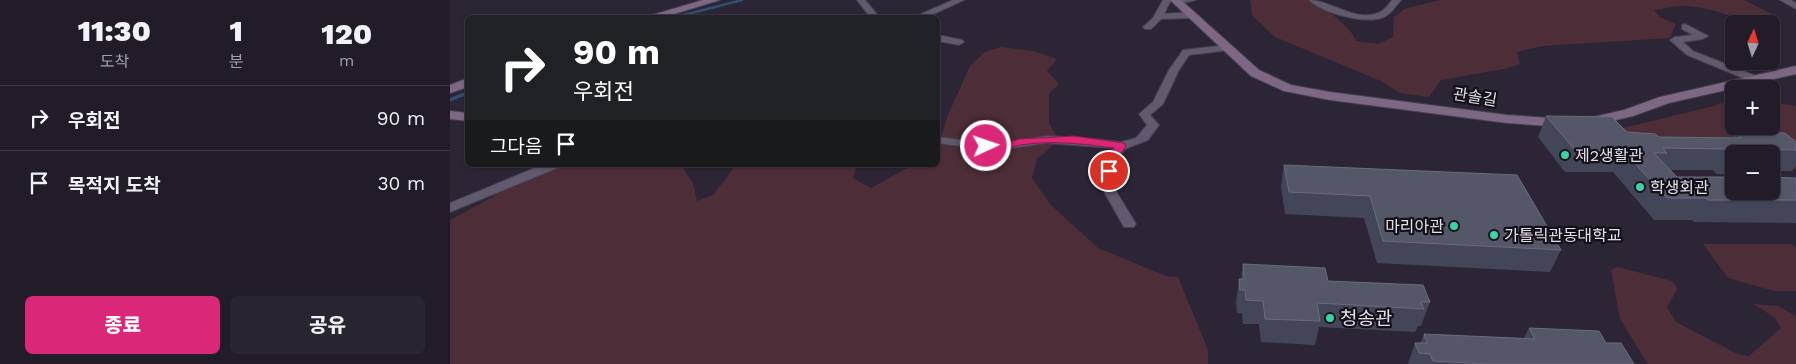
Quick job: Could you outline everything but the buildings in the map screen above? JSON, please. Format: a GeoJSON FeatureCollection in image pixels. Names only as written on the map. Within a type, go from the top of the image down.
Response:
{"type":"FeatureCollection","features":[{"type":"Feature","properties":{"kind":"street"},"geometry":{"type":"LineString","coordinates":[[658,15],[715,0]]}},
{"type":"Feature","properties":{"kind":"street"},"geometry":{"type":"LineString","coordinates":[[861,0],[874,15]]}},
{"type":"Feature","properties":{"kind":"street"},"geometry":{"type":"LineString","coordinates":[[923,15],[960,0]]}},
{"type":"Feature","properties":{"kind":"street"},"geometry":{"type":"LineString","coordinates":[[1148,27],[1173,1],[1192,0]]}},
{"type":"Feature","properties":{"kind":"street"},"geometry":{"type":"LineString","coordinates":[[1313,0],[1328,8],[1363,18],[1379,16],[1392,8],[1398,0]]}},
{"type":"Feature","properties":{"kind":"street"},"geometry":{"type":"LineString","coordinates":[[1784,0],[1796,6]]}},
{"type":"Feature","properties":{"kind":"street","name":"관솔길"},"geometry":{"type":"LineString","coordinates":[[1173,1],[1255,73],[1272,82],[1307,92],[1538,122],[1580,123],[1628,113],[1665,100],[1725,87]]}},
{"type":"Feature","properties":{"kind":"street"},"geometry":{"type":"LineString","coordinates":[[1157,17],[1190,15]]}},
{"type":"Feature","properties":{"kind":"street"},"geometry":{"type":"LineString","coordinates":[[1685,26],[1703,36],[1675,40],[1690,53],[1757,80]]}},
{"type":"Feature","properties":{"kind":"street"},"geometry":{"type":"LineString","coordinates":[[940,38],[959,42]]}},
{"type":"Feature","properties":{"kind":"street"},"geometry":{"type":"LineString","coordinates":[[940,140],[957,140],[969,145],[1002,147],[1020,142],[1074,139],[1121,146],[1138,143],[1149,134],[1153,125],[1144,114],[1158,104],[1174,70],[1186,52],[1227,48]]}},
{"type":"Feature","properties":{"kind":"street","name":"관솔길"},"geometry":{"type":"LineString","coordinates":[[1757,80],[1796,70]]}},
{"type":"Feature","properties":{"kind":"street"},"geometry":{"type":"LineString","coordinates":[[450,89],[465,83]]}},
{"type":"Feature","properties":{"kind":"street"},"geometry":{"type":"LineString","coordinates":[[450,115],[465,117]]}},
{"type":"Feature","properties":{"kind":"street"},"geometry":{"type":"LineString","coordinates":[[1121,146],[1113,156],[1108,188],[1129,224]]}},
{"type":"Feature","properties":{"kind":"street"},"geometry":{"type":"LineString","coordinates":[[450,208],[548,167]]}},
{"type":"Feature","properties":{"kind":"shaded area"},"geometry":{"type":"Polygon","coordinates":[[[1250,0],[1318,0],[1345,25],[1356,41],[1378,44],[1393,37],[1394,17],[1404,9],[1440,0],[1744,0],[1774,15],[1731,15],[1709,9],[1685,6],[1654,10],[1660,17],[1676,24],[1670,38],[1542,46],[1517,52],[1520,64],[1504,69],[1441,80],[1429,97],[1400,93],[1381,81],[1275,37],[1252,15],[1250,0]]]}},
{"type":"Feature","properties":{"kind":"shaded area"},"geometry":{"type":"Polygon","coordinates":[[[1001,47],[1033,51],[1057,59],[1047,71],[1059,84],[1049,94],[1049,123],[1059,140],[1037,159],[1032,178],[1050,204],[1098,248],[1166,276],[1178,277],[1208,350],[1208,364],[450,364],[450,220],[529,177],[552,167],[682,167],[693,183],[697,201],[713,195],[734,167],[856,167],[853,178],[871,188],[909,167],[940,167],[940,140],[947,117],[970,66],[985,52],[1001,47]]]}},
{"type":"Feature","properties":{"kind":"shaded area"},"geometry":{"type":"Polygon","coordinates":[[[1725,102],[1725,135],[1780,135],[1780,103],[1796,106],[1796,170],[1780,156],[1780,145],[1725,145],[1725,151],[1654,152],[1619,129],[1725,102]]]}},
{"type":"Feature","properties":{"kind":"shaded area"},"geometry":{"type":"Polygon","coordinates":[[[1703,244],[1791,244],[1796,248],[1796,291],[1774,291],[1728,278],[1703,244]]]}},
{"type":"Feature","properties":{"kind":"shaded area"},"geometry":{"type":"Polygon","coordinates":[[[1618,267],[1672,281],[1678,288],[1667,307],[1676,322],[1737,354],[1749,356],[1781,328],[1775,318],[1754,304],[1778,306],[1796,316],[1796,364],[1648,364],[1620,319],[1611,270],[1618,267]]]}},
{"type":"Feature","properties":{"kind":"waterway"},"geometry":{"type":"LineString","coordinates":[[684,15],[742,0]]}},
{"type":"Feature","properties":{"kind":"waterway"},"geometry":{"type":"LineString","coordinates":[[450,100],[464,94]]}},
{"type":"Feature","properties":{"kind":"waterway"},"geometry":{"type":"LineString","coordinates":[[461,96],[465,94]]}},
{"type":"Feature","properties":{"kind":"place","name":"제2생활관"},"geometry":{"type":"Point","coordinates":[1565,155]}},
{"type":"Feature","properties":{"kind":"place","name":"학생회관"},"geometry":{"type":"Point","coordinates":[1640,187]}},
{"type":"Feature","properties":{"kind":"place","name":"마리아관"},"geometry":{"type":"Point","coordinates":[1454,226]}},
{"type":"Feature","properties":{"kind":"place","name":"가톨릭관동대학교"},"geometry":{"type":"Point","coordinates":[1494,235]}},
{"type":"Feature","properties":{"kind":"place","name":"청송관"},"geometry":{"type":"Point","coordinates":[1330,318]}},
{"type":"Feature","properties":{"kind":"route"},"geometry":{"type":"LineString","coordinates":[[986,146],[1002,147],[1020,142],[1074,139],[1121,146],[1113,156],[1109,171]]}}]}
